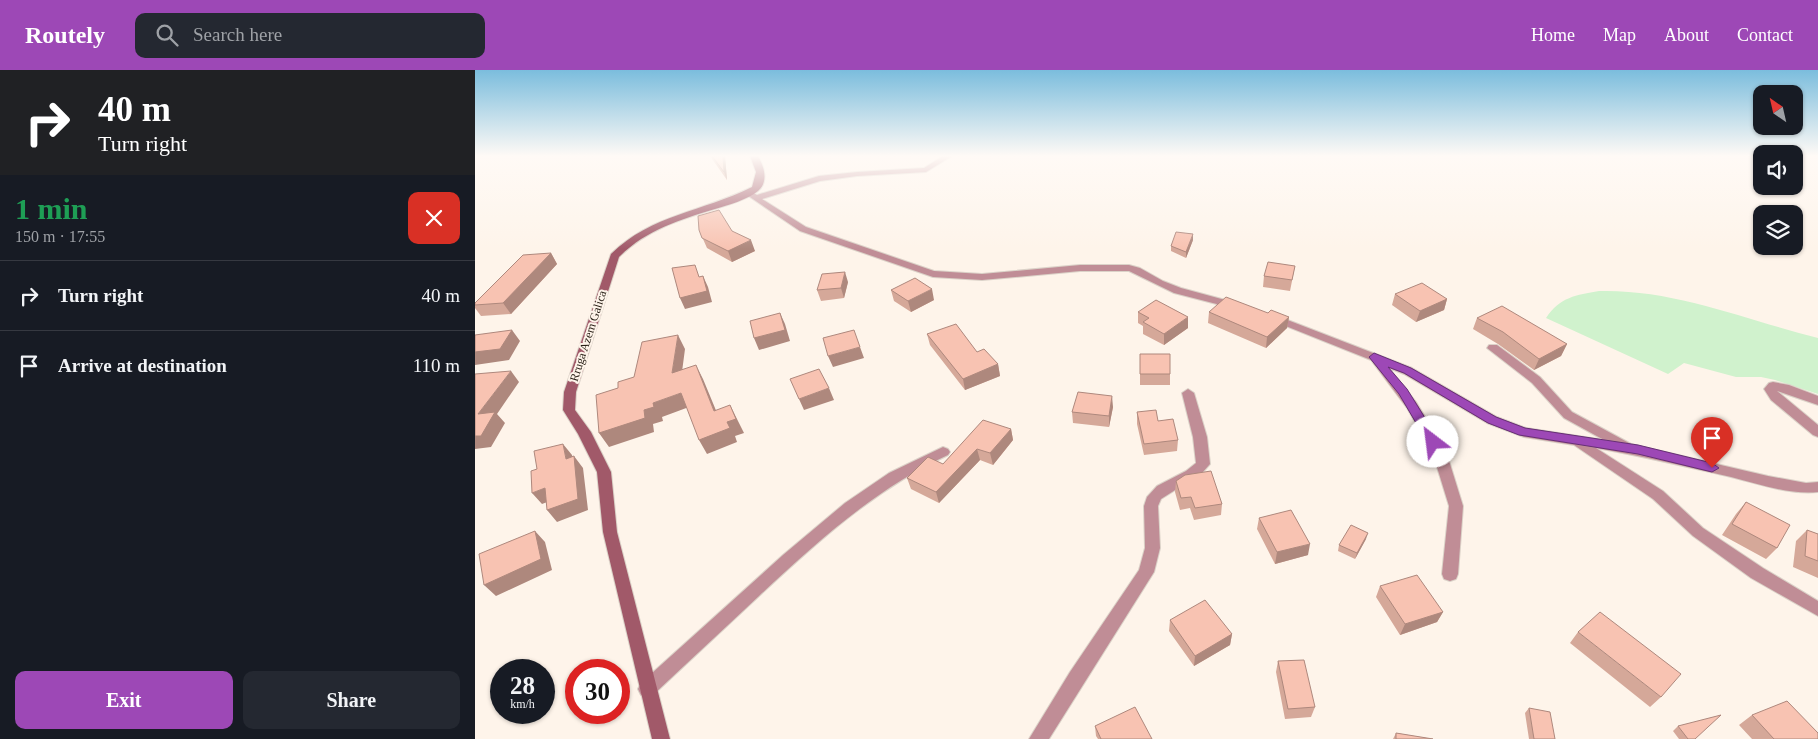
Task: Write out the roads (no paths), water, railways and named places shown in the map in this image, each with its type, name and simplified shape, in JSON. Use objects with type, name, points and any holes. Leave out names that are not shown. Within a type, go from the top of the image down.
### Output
[{"type":"street","points":[[757,187],[752,195],[803,229],[933,274],[952,278],[1097,268],[1131,268],[1175,289],[1289,322],[1374,357],[1407,371],[1492,420],[1523,432],[1631,449],[1768,481],[1806,488],[1818,487]]},
{"type":"street","name":"Rruga Azem Galica","points":[[661,739],[609,532],[603,472],[583,432],[569,410],[570,392],[614,256],[623,245],[657,226],[752,195],[785,187]]},
{"type":"street","points":[[1493,348],[1535,380],[1568,416],[1631,449]]},
{"type":"street","points":[[1374,357],[1412,405],[1439,451],[1456,506],[1450,574]]},
{"type":"street","points":[[1818,401],[1785,388],[1773,386],[1770,389],[1775,397],[1818,432]]},
{"type":"street","points":[[1038,739],[1118,614],[1138,588],[1149,565],[1154,548],[1151,503],[1157,494],[1197,472],[1203,464],[1200,437],[1188,393]]},
{"type":"street","points":[[1573,440],[1658,495],[1706,537],[1757,573],[1818,609]]},
{"type":"street","points":[[647,689],[832,520],[866,493],[895,474],[943,452]]}]
